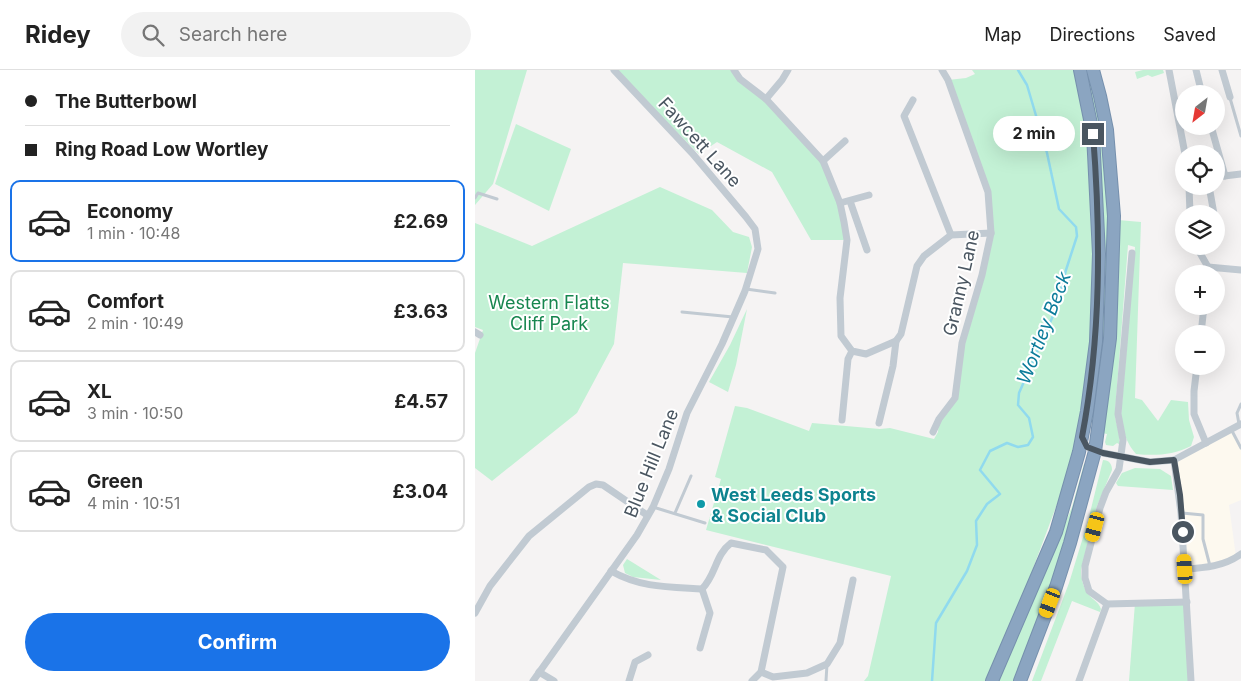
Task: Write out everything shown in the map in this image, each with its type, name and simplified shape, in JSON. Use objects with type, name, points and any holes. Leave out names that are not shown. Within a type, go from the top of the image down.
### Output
[{"type":"highway","points":[[993,681],[1056,532],[1082,437],[1096,342],[1099,254],[1093,134],[1080,70]]},
{"type":"highway","points":[[1020,681],[1059,578],[1095,451],[1110,338],[1114,216],[1107,130],[1093,70]]},
{"type":"highway","points":[[1075,466],[1087,455],[1095,451]]},
{"type":"street","name":"Fawcett Lane","points":[[614,70],[692,153],[746,217],[755,229],[757,238]]},
{"type":"street","points":[[734,70],[740,79],[766,99],[823,161],[840,203],[847,240],[841,298],[841,336],[852,351],[866,354],[896,341]]},
{"type":"street","points":[[766,99],[788,70]]},
{"type":"street","name":"Granny Lane","points":[[933,432],[939,419],[955,398],[962,343],[983,275],[991,234],[988,192],[948,80],[942,70]]},
{"type":"street","points":[[1169,70],[1183,145]]},
{"type":"street","points":[[1196,70],[1200,85]]},
{"type":"street","points":[[1223,70],[1230,97]]},
{"type":"street","points":[[913,100],[904,116],[951,235]]},
{"type":"street","points":[[823,161],[845,141]]},
{"type":"street","points":[[1225,176],[1241,174]]},
{"type":"street","points":[[840,203],[869,195]]},
{"type":"street","points":[[850,201],[867,250]]},
{"type":"street","points":[[879,423],[893,366],[896,341],[901,334],[917,266],[924,256],[951,235],[991,234]]},
{"type":"street","name":"Blue Hill Lane","points":[[533,681],[637,535],[653,506],[669,469],[687,413],[746,289],[756,259],[757,238]]},
{"type":"street","points":[[1132,253],[1118,414],[1123,440],[1121,457],[1119,469],[1106,492],[1100,508],[1085,566],[1085,578],[1089,591],[1107,604],[1187,602]]},
{"type":"street","points":[[1225,270],[1241,270]]},
{"type":"street","points":[[842,420],[847,359],[852,351]]},
{"type":"street","points":[[1196,375],[1194,414],[1206,443]]},
{"type":"street","points":[[1082,437],[1087,447],[1095,451],[1150,462],[1174,460],[1240,424]]},
{"type":"street","points":[[1174,460],[1181,513],[1191,681]]},
{"type":"street","points":[[475,614],[490,586],[529,536],[589,487],[596,484],[603,485],[647,515]]},
{"type":"street","points":[[611,571],[627,580],[649,586],[702,589],[709,582],[723,549],[731,543],[766,550],[783,567],[761,672],[753,681]]},
{"type":"street","points":[[1185,569],[1210,567],[1227,562],[1241,554]]},
{"type":"street","points":[[761,672],[773,677],[806,677],[827,664],[839,642],[853,580]]},
{"type":"street","points":[[700,648],[710,613],[702,589]]},
{"type":"street","points":[[1079,681],[1107,604]]},
{"type":"street","points":[[629,681],[635,662],[648,655]]},
{"type":"street","points":[[539,672],[554,681]]},
{"type":"lane","points":[[1230,97],[1241,136]]},
{"type":"lane","points":[[475,198],[478,193],[497,199]]},
{"type":"lane","points":[[746,289],[775,293]]},
{"type":"lane","points":[[681,312],[733,318]]},
{"type":"lane","points":[[1240,424],[1237,413],[1241,404]]},
{"type":"lane","points":[[1231,428],[1241,448]]},
{"type":"lane","points":[[675,513],[691,476]]},
{"type":"lane","points":[[653,506],[705,523]]},
{"type":"lane","points":[[1181,513],[1203,515],[1203,539],[1210,567]]},
{"type":"lane","points":[[826,681],[827,664]]},
{"type":"shaded area","points":[[1231,428],[1241,444],[1241,500],[1229,505],[1236,557],[1185,569],[1174,460]]},
{"type":"green space","points":[[475,70],[527,70],[493,184],[475,205]]},
{"type":"green space","points":[[614,70],[734,70],[766,99],[823,161],[840,203],[847,240],[811,240],[772,172],[717,142],[699,154]]},
{"type":"green space","points":[[972,70],[1080,70],[1081,73],[1099,254],[1082,437],[1022,598],[986,681],[864,681],[868,676],[891,576],[706,530],[721,479],[715,477],[735,406],[747,408],[809,431],[812,423],[880,429],[890,428],[934,439],[938,432],[939,419],[955,398],[962,343],[988,248],[988,191],[948,80],[966,78],[975,74]]},
{"type":"green space","points":[[1163,70],[1164,73],[1152,77],[1148,75],[1137,79],[1135,72]]},
{"type":"green space","points":[[1085,72],[1088,72],[1100,120],[1106,171],[1109,236],[1108,300],[1095,419],[1090,418],[1105,246],[1100,150]]},
{"type":"green space","points":[[516,124],[571,149],[549,211],[495,184]]},
{"type":"green space","name":"Western Flatts Cliff Park","points":[[660,187],[712,210],[733,232],[749,237],[752,247],[747,273],[623,263],[614,344],[577,413],[492,481],[475,468],[475,353],[483,330],[475,327],[475,223],[532,246]]},
{"type":"green space","points":[[1118,220],[1141,222],[1135,398],[1142,400],[1158,421],[1171,400],[1188,402],[1189,420],[1194,437],[1191,446],[1171,453],[1157,455],[1136,454],[1127,440],[1123,426],[1121,415],[1135,247],[1128,245],[1115,413],[1119,444],[1117,443],[1113,446],[1106,445],[1107,434],[1102,433]]},
{"type":"green space","points":[[747,309],[736,365],[728,392],[709,382],[730,345]]},
{"type":"green space","points":[[1103,460],[1110,463],[1112,470],[1097,506],[1081,570],[1085,588],[1101,609],[1100,612],[1072,601],[1041,681],[1032,681],[1069,583],[1088,521]]},
{"type":"green space","points":[[1087,461],[1062,560],[1015,681],[998,681],[1072,507],[1084,464]]},
{"type":"green space","points":[[1135,468],[1160,469],[1171,476],[1173,490],[1118,486],[1116,483],[1122,473]]},
{"type":"green space","points":[[627,559],[661,580],[633,577],[625,573],[623,565]]},
{"type":"green space","points":[[1187,602],[1191,681],[1129,681],[1135,603]]},
{"type":"waterway","name":"Wortley Beck","points":[[932,681],[936,623],[967,571],[977,545],[976,521],[987,504],[1000,494],[980,470],[990,451],[1007,443],[1018,447],[1028,445],[1033,437],[1029,418],[1018,405],[1019,393],[1056,309],[1077,236],[1076,227],[1059,209],[1047,153],[1027,85],[1018,70]]},
{"type":"place","name":"West Leeds Sports & Social Club","points":[[701,504]]},
{"type":"route","points":[[1093,134],[1099,254],[1096,342],[1082,437],[1087,447],[1103,453],[1150,462],[1174,460],[1180,495],[1183,532]]}]
